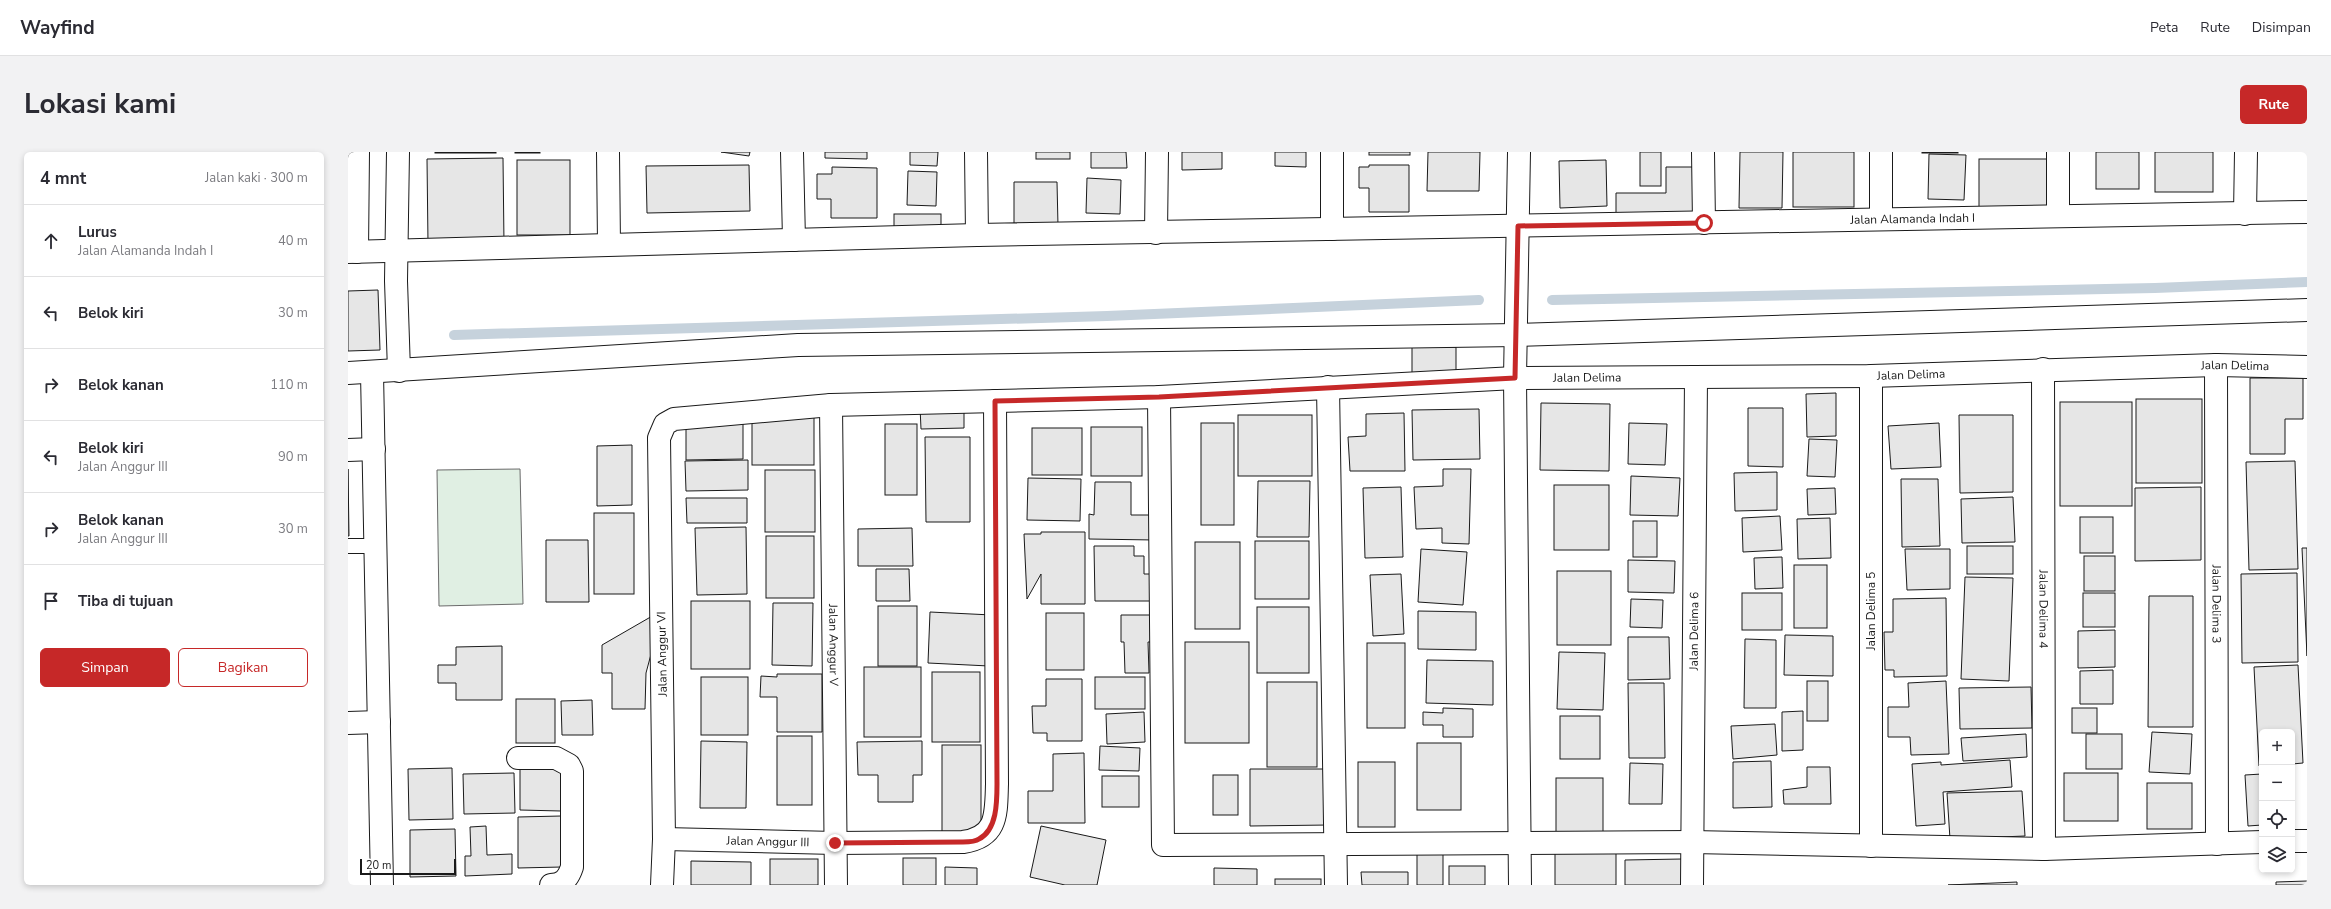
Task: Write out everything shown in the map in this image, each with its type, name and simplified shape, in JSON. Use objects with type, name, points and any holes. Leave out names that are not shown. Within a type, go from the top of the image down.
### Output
[{"type":"street","points":[[353,252],[358,152]]},
{"type":"street","points":[[398,152],[399,371]]},
{"type":"street","points":[[608,152],[610,244]]},
{"type":"street","points":[[792,152],[794,240]]},
{"type":"street","points":[[976,152],[977,235]]},
{"type":"street","points":[[1156,233],[1157,152]]},
{"type":"street","points":[[1332,152],[1332,229]]},
{"type":"street","points":[[1519,152],[1518,312],[1515,378],[1520,885]]},
{"type":"street","points":[[1703,152],[1704,223]]},
{"type":"street","points":[[1881,152],[1881,219]]},
{"type":"street","points":[[2058,152],[2058,216]]},
{"type":"street","points":[[2244,214],[2246,152]]},
{"type":"street","name":"Jalan Alamanda Indah I","points":[[353,252],[977,235],[2307,212]]},
{"type":"street","points":[[348,374],[798,346],[1517,335],[2307,310]]},
{"type":"street","name":"Jalan Delima","points":[[665,424],[674,419],[830,405],[1159,397],[1515,378],[1871,376],[2043,369],[2216,365],[2307,367]]},
{"type":"street","name":"Jalan Delima 3","points":[[2216,365],[2217,844]]},
{"type":"street","name":"Jalan Delima 4","points":[[2043,369],[2044,849]]},
{"type":"street","points":[[372,373],[382,885]]},
{"type":"street","name":"Jalan Delima 5","points":[[1871,376],[1871,846]]},
{"type":"street","name":"Jalan Delima 6","points":[[1692,885],[1696,378]]},
{"type":"street","points":[[1328,387],[1336,885]]},
{"type":"street","points":[[1159,397],[1163,845],[1692,842],[2044,849],[2259,842]]},
{"type":"street","name":"Jalan Anggur III","points":[[664,839],[835,843],[963,842],[978,840],[988,833],[996,807],[997,784],[995,401]]},
{"type":"street","name":"Jalan Anggur V","points":[[830,405],[836,885]]},
{"type":"street","name":"Jalan Anggur VI","points":[[662,885],[664,839],[659,438],[665,424]]},
{"type":"street","points":[[348,450],[374,449]]},
{"type":"street","points":[[348,723],[379,722]]},
{"type":"street","points":[[518,758],[556,758],[569,764],[572,772],[572,867],[569,876],[564,881],[551,885]]},
{"type":"street","points":[[2295,841],[2307,841]]},
{"type":"lane","points":[[348,546],[376,546]]},
{"type":"green space","points":[[520,469],[523,604],[439,606],[437,470]]},
{"type":"building","points":[[496,152],[496,153],[435,153]]},
{"type":"building","points":[[540,152],[540,153],[515,153]]},
{"type":"building","points":[[721,152],[750,152],[749,156]]},
{"type":"building","points":[[825,152],[867,152],[867,159],[825,158]]},
{"type":"building","points":[[910,152],[938,152],[937,166],[910,165]]},
{"type":"building","points":[[1036,152],[1070,152],[1070,159],[1036,159]]},
{"type":"building","points":[[1091,152],[1126,152],[1127,168],[1091,168]]},
{"type":"building","points":[[1182,152],[1222,152],[1222,169],[1182,170]]},
{"type":"building","points":[[1275,152],[1306,152],[1306,167],[1275,166]]},
{"type":"building","points":[[1369,152],[1410,152],[1410,155],[1369,155]]},
{"type":"building","points":[[1428,152],[1480,152],[1479,191],[1427,191]]},
{"type":"building","points":[[1640,152],[1661,152],[1661,186],[1640,186]]},
{"type":"building","points":[[1740,152],[1783,152],[1782,208],[1739,208]]},
{"type":"building","points":[[1793,152],[1854,152],[1854,207],[1793,207]]},
{"type":"building","points":[[1958,152],[1958,153],[1922,153]]},
{"type":"building","points":[[2096,152],[2139,152],[2139,189],[2096,189]]},
{"type":"building","points":[[2155,152],[2213,152],[2213,192],[2155,192]]},
{"type":"building","points":[[1929,154],[1966,155],[1964,200],[1928,199]]},
{"type":"building","points":[[503,158],[504,244],[428,244],[427,159]]},
{"type":"building","points":[[1979,159],[2047,159],[2047,208],[1979,208]]},
{"type":"building","points":[[517,160],[570,160],[570,235],[517,235]]},
{"type":"building","points":[[1606,160],[1607,206],[1560,208],[1559,161]]},
{"type":"building","points":[[749,165],[750,211],[647,213],[646,166]]},
{"type":"building","points":[[1369,165],[1409,165],[1409,212],[1369,212],[1369,188],[1359,188],[1359,167],[1369,167]]},
{"type":"building","points":[[832,167],[877,168],[877,218],[831,218],[831,199],[817,199],[817,174],[832,174]]},
{"type":"building","points":[[1666,167],[1695,167],[1694,218],[1616,219],[1616,193],[1666,193]]},
{"type":"building","points":[[908,171],[937,172],[936,206],[907,205]]},
{"type":"building","points":[[1087,178],[1121,180],[1120,214],[1086,213]]},
{"type":"building","points":[[1014,182],[1057,182],[1058,226],[1014,227]]},
{"type":"building","points":[[894,214],[941,214],[941,232],[894,232]]},
{"type":"building","points":[[378,290],[380,350],[348,351],[348,291]]},
{"type":"building","points":[[1412,347],[1456,347],[1456,373],[1412,373]]},
{"type":"building","points":[[2250,378],[2303,378],[2303,419],[2285,419],[2285,454],[2250,454]]},
{"type":"building","points":[[1836,393],[1836,436],[1807,437],[1806,394]]},
{"type":"building","points":[[2136,399],[2202,399],[2202,483],[2136,483]]},
{"type":"building","points":[[2060,402],[2132,402],[2132,506],[2060,506]]},
{"type":"building","points":[[1541,403],[1610,404],[1609,471],[1540,470]]},
{"type":"building","points":[[964,406],[964,428],[921,429],[920,407]]},
{"type":"building","points":[[1748,408],[1783,408],[1783,467],[1748,466]]},
{"type":"building","points":[[1479,409],[1480,459],[1413,460],[1412,410]]},
{"type":"building","points":[[1404,413],[1405,471],[1350,471],[1348,437],[1366,436],[1366,414]]},
{"type":"building","points":[[752,415],[814,415],[814,465],[752,465]]},
{"type":"building","points":[[1238,415],[1312,415],[1312,476],[1238,476]]},
{"type":"building","points":[[1959,415],[2013,415],[2013,492],[1960,493]]},
{"type":"building","points":[[686,422],[743,422],[743,459],[686,460]]},
{"type":"building","points":[[1201,423],[1234,423],[1234,525],[1201,525]]},
{"type":"building","points":[[1629,423],[1667,424],[1665,465],[1628,464]]},
{"type":"building","points":[[1939,423],[1941,467],[1891,469],[1888,426]]},
{"type":"building","points":[[885,424],[917,424],[917,495],[885,495]]},
{"type":"building","points":[[1091,427],[1142,427],[1142,476],[1091,476]]},
{"type":"building","points":[[1032,428],[1082,428],[1082,475],[1032,475]]},
{"type":"building","points":[[925,437],[970,437],[970,522],[926,522]]},
{"type":"building","points":[[1809,439],[1837,440],[1835,477],[1807,476]]},
{"type":"building","points":[[632,445],[632,505],[597,506],[597,446]]},
{"type":"building","points":[[748,460],[748,490],[686,491],[685,461]]},
{"type":"building","points":[[2295,461],[2298,569],[2249,570],[2246,462]]},
{"type":"building","points":[[348,469],[349,536],[348,536]]},
{"type":"building","points":[[1443,469],[1471,469],[1469,544],[1442,543],[1442,528],[1416,529],[1414,487],[1443,486]]},
{"type":"building","points":[[765,470],[815,470],[815,532],[765,532]]},
{"type":"building","points":[[1777,472],[1777,510],[1735,511],[1734,473]]},
{"type":"building","points":[[1631,476],[1680,478],[1678,516],[1630,515]]},
{"type":"building","points":[[1028,478],[1081,479],[1080,521],[1027,520]]},
{"type":"building","points":[[1901,479],[1938,479],[1940,546],[1902,547]]},
{"type":"building","points":[[1258,481],[1310,481],[1309,537],[1257,537]]},
{"type":"building","points":[[1095,482],[1131,482],[1131,515],[1155,515],[1155,540],[1089,539],[1089,514],[1094,515]]},
{"type":"building","points":[[1554,485],[1609,485],[1609,550],[1554,550]]},
{"type":"building","points":[[1401,487],[1403,557],[1365,558],[1363,488]]},
{"type":"building","points":[[2201,487],[2201,560],[2135,561],[2135,488]]},
{"type":"building","points":[[1835,488],[1836,514],[1808,515],[1807,489]]},
{"type":"building","points":[[2013,497],[2015,542],[1962,543],[1961,499]]},
{"type":"building","points":[[686,498],[747,498],[747,523],[687,523]]},
{"type":"building","points":[[594,513],[634,513],[634,594],[594,594]]},
{"type":"building","points":[[1780,516],[1782,550],[1743,552],[1742,518]]},
{"type":"building","points":[[2080,517],[2113,517],[2113,553],[2080,553]]},
{"type":"building","points":[[1830,518],[1831,558],[1798,559],[1797,519]]},
{"type":"building","points":[[1633,521],[1657,521],[1657,557],[1633,557]]},
{"type":"building","points":[[746,527],[747,594],[697,595],[695,528]]},
{"type":"building","points":[[912,528],[913,566],[858,566],[858,529]]},
{"type":"building","points":[[1041,532],[1085,532],[1085,604],[1041,604],[1041,574],[1027,599],[1024,534],[1041,534]]},
{"type":"building","points":[[766,536],[814,536],[814,598],[766,598]]},
{"type":"building","points":[[546,540],[588,540],[589,602],[546,602]]},
{"type":"building","points":[[1255,541],[1309,541],[1309,599],[1255,599]]},
{"type":"building","points":[[1195,542],[1240,542],[1240,629],[1195,629]]},
{"type":"building","points":[[1094,546],[1134,546],[1134,556],[1144,556],[1144,574],[1154,574],[1154,601],[1095,601]]},
{"type":"building","points":[[1967,546],[2013,546],[2013,574],[1967,574]]},
{"type":"building","points":[[2302,548],[2307,548],[2307,656]]},
{"type":"building","points":[[1421,549],[1467,552],[1463,605],[1418,602]]},
{"type":"building","points":[[1905,549],[1950,549],[1950,589],[1907,590]]},
{"type":"building","points":[[2084,556],[2115,556],[2115,591],[2084,591]]},
{"type":"building","points":[[1782,557],[1783,588],[1755,589],[1754,558]]},
{"type":"building","points":[[1628,560],[1675,561],[1674,593],[1628,592]]},
{"type":"building","points":[[1794,565],[1827,565],[1827,628],[1794,628]]},
{"type":"building","points":[[876,569],[909,569],[910,601],[876,601]]},
{"type":"building","points":[[1557,571],[1611,571],[1611,645],[1557,645]]},
{"type":"building","points":[[2297,573],[2298,662],[2242,663],[2241,574]]},
{"type":"building","points":[[1401,574],[1404,634],[1373,636],[1370,575]]},
{"type":"building","points":[[1965,577],[2013,578],[2009,681],[1961,679]]},
{"type":"building","points":[[1742,593],[1782,593],[1782,630],[1742,630]]},
{"type":"building","points":[[2083,593],[2115,593],[2115,627],[2083,627]]},
{"type":"building","points":[[2149,596],[2193,596],[2193,727],[2148,727]]},
{"type":"building","points":[[1946,598],[1947,676],[1894,677],[1894,670],[1885,670],[1884,632],[1893,632],[1893,599]]},
{"type":"building","points":[[1631,599],[1663,600],[1662,628],[1630,627]]},
{"type":"building","points":[[691,601],[750,601],[750,669],[691,669]]},
{"type":"building","points":[[773,603],[813,603],[812,666],[772,665]]},
{"type":"building","points":[[878,606],[917,606],[917,666],[878,666]]},
{"type":"building","points":[[1257,607],[1309,607],[1309,673],[1257,673]]},
{"type":"building","points":[[1418,611],[1476,612],[1476,650],[1418,649]]},
{"type":"building","points":[[930,612],[992,615],[989,666],[928,663]]},
{"type":"building","points":[[1046,613],[1084,613],[1084,670],[1046,670]]},
{"type":"building","points":[[654,615],[654,643],[646,673],[645,709],[612,709],[612,673],[602,673],[602,645]]},
{"type":"building","points":[[1121,615],[1160,615],[1160,642],[1148,642],[1149,673],[1125,673],[1124,642],[1121,642]]},
{"type":"building","points":[[2115,630],[2115,667],[2078,668],[2078,631]]},
{"type":"building","points":[[1785,635],[1833,636],[1833,676],[1784,675]]},
{"type":"building","points":[[1628,637],[1669,637],[1670,679],[1628,680]]},
{"type":"building","points":[[1745,639],[1776,640],[1776,708],[1744,708]]},
{"type":"building","points":[[1185,642],[1249,642],[1249,743],[1185,743]]},
{"type":"building","points":[[1367,643],[1405,643],[1405,728],[1367,728]]},
{"type":"building","points":[[502,646],[502,700],[456,700],[456,683],[438,683],[438,665],[456,665],[456,647]]},
{"type":"building","points":[[1559,652],[1605,653],[1603,710],[1557,709]]},
{"type":"building","points":[[1427,660],[1493,661],[1493,705],[1426,703]]},
{"type":"building","points":[[2298,665],[2303,763],[2295,764],[2295,729],[2259,729],[2259,766],[2254,667]]},
{"type":"building","points":[[864,667],[921,667],[921,737],[864,737]]},
{"type":"building","points":[[2113,670],[2113,704],[2080,704],[2080,671]]},
{"type":"building","points":[[932,672],[980,672],[980,742],[932,742]]},
{"type":"building","points":[[777,674],[822,674],[822,732],[777,732],[777,697],[760,697],[761,676],[777,677]]},
{"type":"building","points":[[701,677],[748,677],[748,735],[701,735]]},
{"type":"building","points":[[1095,677],[1145,677],[1145,709],[1095,709]]},
{"type":"building","points":[[1046,679],[1082,679],[1082,741],[1047,741],[1047,733],[1033,733],[1032,706],[1046,706]]},
{"type":"building","points":[[1807,681],[1828,681],[1828,721],[1807,721]]},
{"type":"building","points":[[1946,681],[1949,754],[1911,755],[1910,737],[1888,737],[1888,707],[1909,707],[1908,683]]},
{"type":"building","points":[[1267,682],[1317,682],[1317,767],[1267,767]]},
{"type":"building","points":[[1628,683],[1664,683],[1665,758],[1629,758]]},
{"type":"building","points":[[2031,687],[2032,728],[1960,729],[1959,688]]},
{"type":"building","points":[[516,699],[555,699],[555,743],[516,743]]},
{"type":"building","points":[[592,700],[593,735],[562,735],[561,701]]},
{"type":"building","points":[[1443,708],[1473,709],[1473,737],[1443,737],[1443,725],[1423,725],[1423,712],[1443,713]]},
{"type":"building","points":[[2072,708],[2097,708],[2097,733],[2072,733]]},
{"type":"building","points":[[1803,711],[1803,750],[1782,751],[1782,712]]},
{"type":"building","points":[[1144,712],[1145,742],[1107,744],[1106,714]]},
{"type":"building","points":[[1560,716],[1600,716],[1600,759],[1560,759]]},
{"type":"building","points":[[1775,724],[1777,755],[1733,759],[1731,726]]},
{"type":"building","points":[[2152,732],[2192,734],[2190,774],[2149,772]]},
{"type":"building","points":[[2026,734],[2027,757],[1963,761],[1961,738]]},
{"type":"building","points":[[2086,734],[2122,734],[2122,769],[2086,769]]},
{"type":"building","points":[[777,736],[812,736],[812,805],[777,805]]},
{"type":"building","points":[[701,741],[747,742],[746,808],[700,808]]},
{"type":"building","points":[[922,741],[922,775],[913,775],[913,802],[878,802],[878,775],[858,775],[857,742]]},
{"type":"building","points":[[1417,743],[1461,743],[1461,810],[1417,810]]},
{"type":"building","points":[[942,745],[981,745],[981,833],[942,833]]},
{"type":"building","points":[[1100,746],[1140,748],[1139,771],[1099,770]]},
{"type":"building","points":[[1084,753],[1085,823],[1028,823],[1028,791],[1053,791],[1053,754]]},
{"type":"building","points":[[2010,760],[2012,787],[1943,792],[1945,824],[1916,826],[1912,764],[1941,762],[1941,765]]},
{"type":"building","points":[[1771,761],[1772,807],[1733,808],[1733,762]]},
{"type":"building","points":[[1358,762],[1395,762],[1395,827],[1358,827]]},
{"type":"building","points":[[1630,763],[1663,764],[1662,804],[1629,804]]},
{"type":"building","points":[[520,764],[562,765],[561,811],[520,810]]},
{"type":"building","points":[[1807,767],[1830,767],[1831,804],[1784,804],[1783,790],[1807,787]]},
{"type":"building","points":[[452,768],[453,819],[409,820],[408,769]]},
{"type":"building","points":[[1250,769],[1328,769],[1329,825],[1250,826]]},
{"type":"building","points":[[514,773],[515,813],[464,814],[463,774]]},
{"type":"building","points":[[2064,773],[2118,773],[2118,821],[2064,821]]},
{"type":"building","points":[[2259,774],[2259,825],[2248,826],[2245,775]]},
{"type":"building","points":[[1213,775],[1238,775],[1238,815],[1213,815]]},
{"type":"building","points":[[1102,776],[1139,776],[1139,807],[1102,807]]},
{"type":"building","points":[[1556,778],[1603,778],[1603,836],[1556,836]]},
{"type":"building","points":[[2147,783],[2192,783],[2192,829],[2147,829]]},
{"type":"building","points":[[2022,791],[2025,836],[1950,839],[1947,793]]},
{"type":"building","points":[[561,816],[562,867],[518,868],[518,817]]},
{"type":"building","points":[[486,826],[487,855],[512,854],[512,874],[465,876],[465,856],[471,856],[470,827]]},
{"type":"building","points":[[1041,826],[1106,840],[1097,885],[1065,885],[1030,877]]},
{"type":"building","points":[[455,829],[456,876],[410,877],[410,830]]},
{"type":"building","points":[[1555,848],[1616,848],[1616,885],[1555,885]]},
{"type":"building","points":[[1417,854],[1443,854],[1443,885],[1417,885]]},
{"type":"building","points":[[903,858],[936,858],[936,885],[903,885]]},
{"type":"building","points":[[770,859],[818,859],[818,885],[770,885]]},
{"type":"building","points":[[1682,859],[1682,885],[1625,885],[1625,860]]},
{"type":"building","points":[[691,861],[751,862],[751,885],[691,885]]},
{"type":"building","points":[[1449,866],[1485,866],[1485,885],[1449,885]]},
{"type":"building","points":[[945,867],[977,868],[977,885],[945,885]]},
{"type":"building","points":[[1214,868],[1257,869],[1257,885],[1214,885]]},
{"type":"building","points":[[1361,872],[1408,872],[1408,885],[1362,885]]},
{"type":"building","points":[[1275,879],[1321,879],[1321,885],[1275,885]]},
{"type":"building","points":[[2307,881],[2307,885],[2276,885],[2276,882]]},
{"type":"building","points":[[2017,882],[2017,885],[1948,885]]},
{"type":"waterway","points":[[1552,300],[2155,288],[2307,282]]},
{"type":"waterway","points":[[454,335],[1107,316],[1479,300]]},
{"type":"route","points":[[835,843],[963,842],[978,840],[988,833],[993,821],[996,807],[997,784],[995,401],[1159,397],[1515,378],[1518,312],[1518,226],[1704,223]]}]
